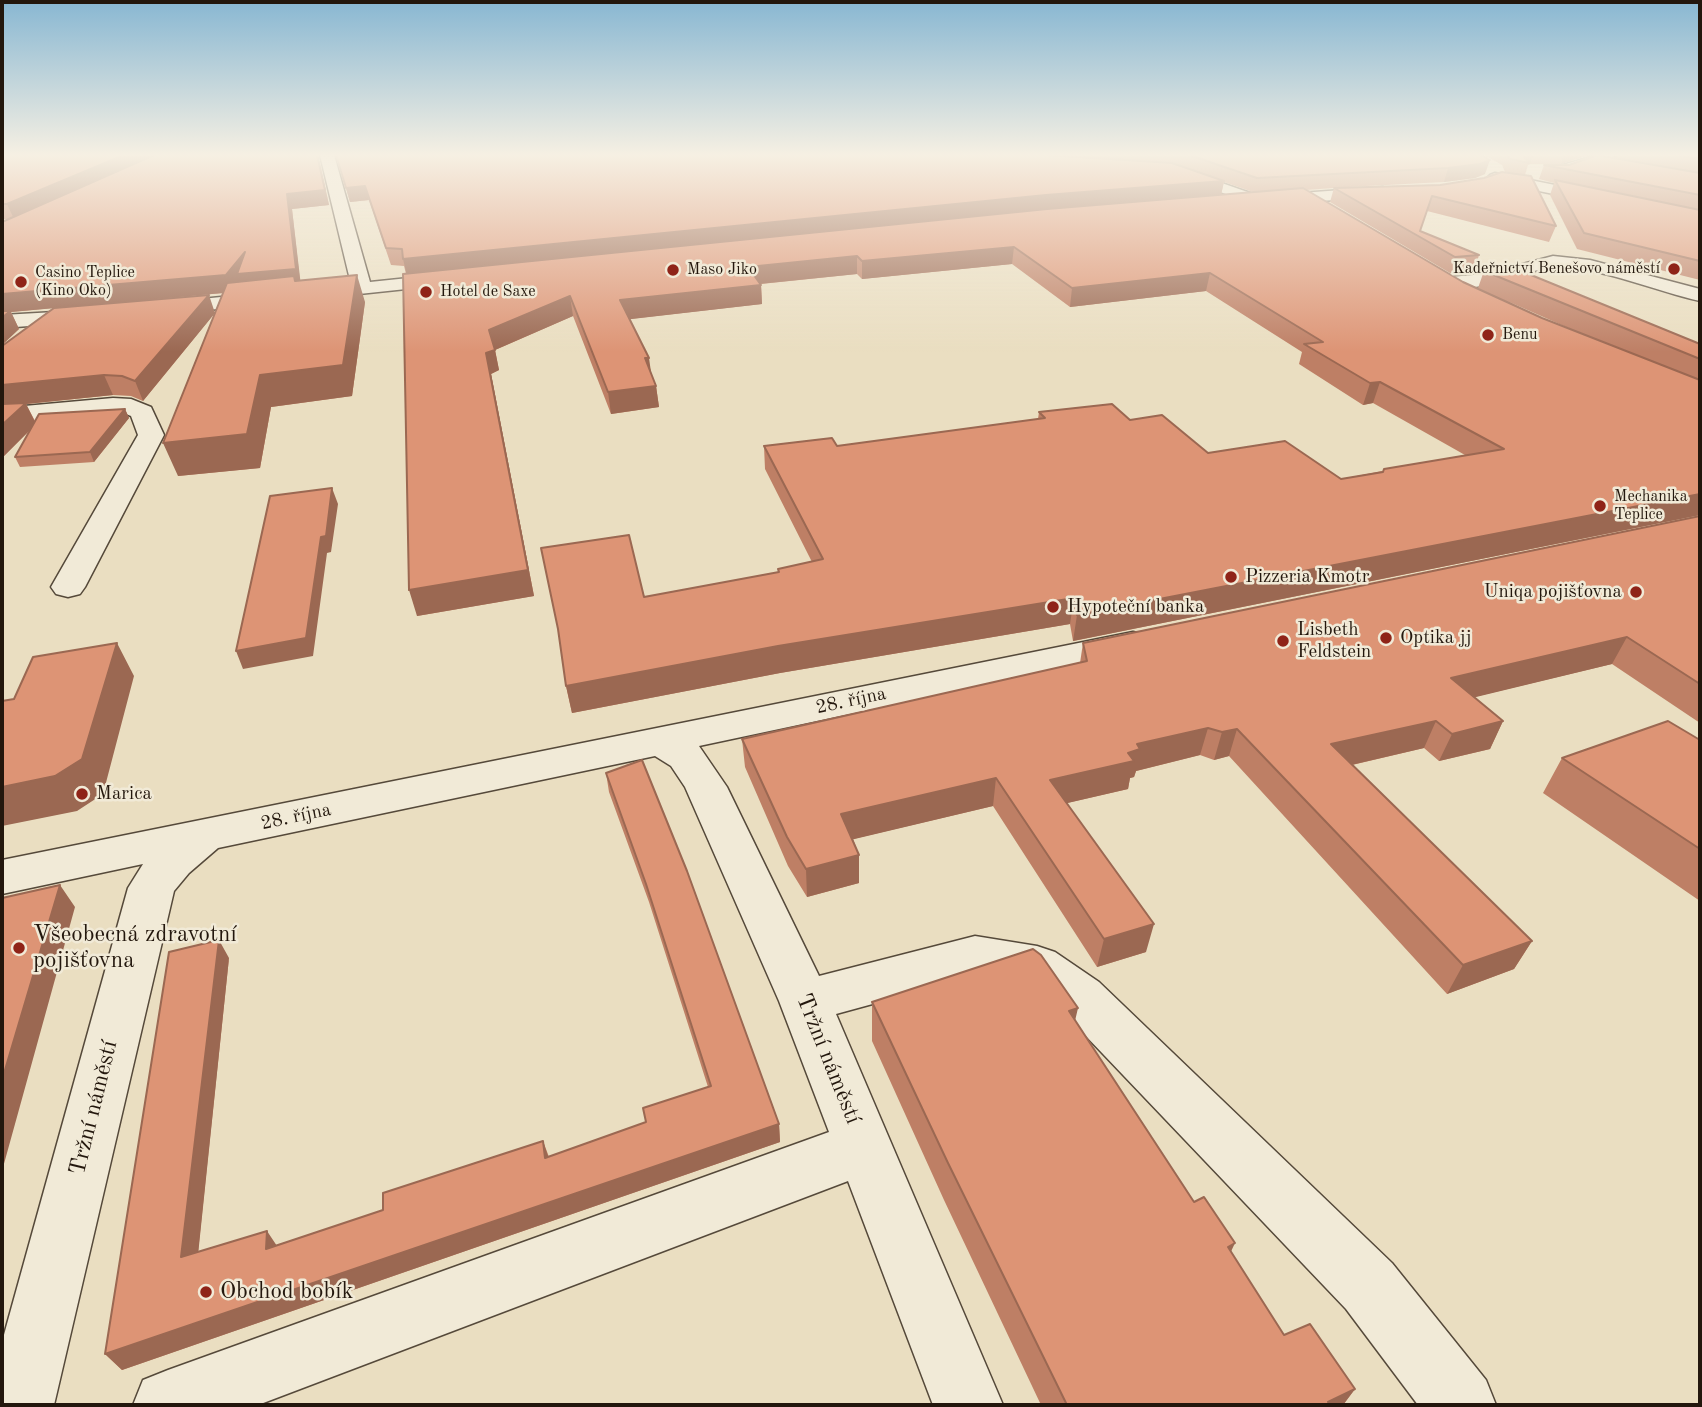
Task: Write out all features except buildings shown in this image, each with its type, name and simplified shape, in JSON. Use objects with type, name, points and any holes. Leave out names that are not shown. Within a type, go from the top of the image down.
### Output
[{"type":"street","points":[[344,221],[362,289]]},
{"type":"street","points":[[1477,300],[1440,279],[1485,280],[1542,263],[1568,260],[1700,295]]},
{"type":"street","points":[[146,311],[477,277]]},
{"type":"street","points":[[2,322],[107,314]]},
{"type":"street","points":[[22,341],[53,319]]},
{"type":"street","points":[[2,416],[113,406],[131,407],[142,412],[151,435],[68,587]]},
{"type":"street","name":"28. října","points":[[2,877],[1173,634]]},
{"type":"street","name":"Tržní náměstí","points":[[653,742],[674,747],[692,760],[805,1001],[968,1405]]},
{"type":"street","name":"Tržní náměstí","points":[[19,1405],[151,888],[162,871],[176,857],[208,836]]},
{"type":"street","points":[[805,1001],[975,956],[1037,966],[1081,997],[1369,1286],[1461,1405]]},
{"type":"street","points":[[168,1405],[864,1147]]},
{"type":"place","name":"Kadeřnictví Benešovo náměstí","points":[[1674,269]]},
{"type":"place","name":"Maso Jiko","points":[[673,270]]},
{"type":"place","name":"Casino Teplice (Kino Oko)","points":[[21,282]]},
{"type":"place","name":"Hotel de Saxe","points":[[426,292]]},
{"type":"place","name":"Benu","points":[[1488,335]]},
{"type":"place","name":"Mechanika Teplice","points":[[1600,506]]},
{"type":"place","name":"Pizzeria Kmotr","points":[[1231,577]]},
{"type":"place","name":"Uniqa pojišťovna","points":[[1636,592]]},
{"type":"place","name":"Hypoteční banka","points":[[1053,607]]},
{"type":"place","name":"Optika jj","points":[[1386,638]]},
{"type":"place","name":"Lisbeth Feldstein","points":[[1283,641]]},
{"type":"place","name":"Marica","points":[[82,794]]},
{"type":"place","name":"Všeobecná zdravotní pojišťovna","points":[[19,948]]},
{"type":"place","name":"Obchod bobík","points":[[206,1292]]}]
